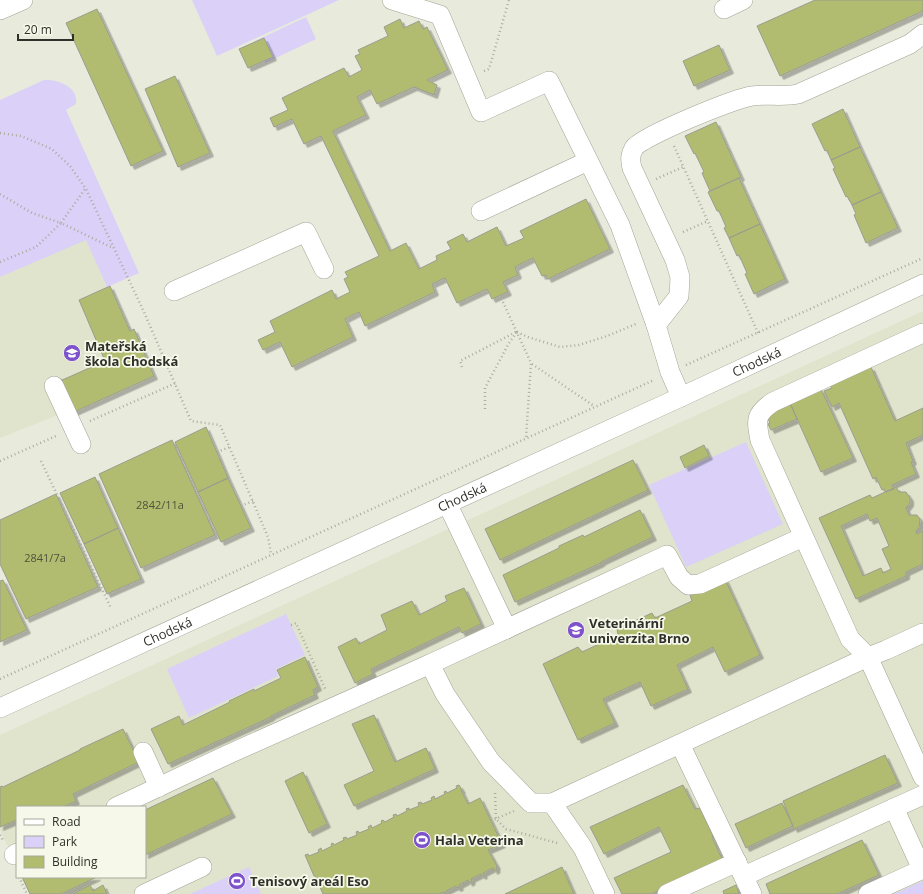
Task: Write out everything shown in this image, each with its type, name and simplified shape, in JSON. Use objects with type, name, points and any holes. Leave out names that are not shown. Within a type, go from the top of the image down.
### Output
[{"type":"street","points":[[0,10],[23,0]]},
{"type":"street","points":[[392,0],[440,15],[481,112],[549,81],[620,225],[656,325],[670,372],[681,397]]},
{"type":"street","points":[[724,9],[743,0]]},
{"type":"street","points":[[656,325],[679,296],[680,278],[674,260],[632,168],[630,157],[635,147],[645,138],[706,112],[751,96],[790,96],[798,94],[910,44],[923,34]]},
{"type":"street","points":[[481,211],[588,161]]},
{"type":"street","points":[[174,290],[306,232],[324,269]]},
{"type":"street","name":"Chodská","points":[[0,708],[681,397],[923,284]]},
{"type":"street","points":[[923,333],[773,402],[758,416],[757,427],[760,440],[850,639],[868,657],[923,777]]},
{"type":"street","points":[[54,386],[81,444]]},
{"type":"street","points":[[447,503],[507,629]]},
{"type":"street","points":[[118,806],[667,555],[679,577],[688,585],[700,584],[803,537]]},
{"type":"street","points":[[430,664],[445,694],[490,762],[531,803],[552,803],[868,657],[919,639]]},
{"type":"street","points":[[680,744],[752,894]]},
{"type":"street","points":[[142,752],[159,787]]},
{"type":"street","points":[[667,894],[740,869],[923,795]]},
{"type":"street","points":[[552,803],[583,848],[605,894]]},
{"type":"street","points":[[868,894],[922,869],[894,808]]},
{"type":"street","points":[[144,894],[202,867]]},
{"type":"path","points":[[467,78],[489,69],[508,0]]},
{"type":"path","points":[[0,133],[21,136],[52,149],[70,166],[86,189],[144,312],[191,421],[220,425],[268,537],[272,554]]},
{"type":"path","points":[[672,142],[758,333]]},
{"type":"path","points":[[640,186],[683,167]]},
{"type":"path","points":[[0,262],[36,247],[61,223],[86,189]]},
{"type":"path","points":[[0,194],[32,213],[61,223],[113,248]]},
{"type":"path","points":[[665,240],[708,221]]},
{"type":"path","points":[[0,680],[594,406],[923,258]]},
{"type":"path","points":[[503,302],[531,363],[526,438]]},
{"type":"path","points":[[517,332],[560,347],[586,343],[639,323],[656,325]]},
{"type":"path","points":[[462,367],[460,361],[517,332]]},
{"type":"path","points":[[485,409],[485,388],[509,343],[517,332]]},
{"type":"path","points":[[531,363],[594,406]]},
{"type":"path","points":[[217,452],[230,447]]},
{"type":"path","points":[[42,461],[111,608]]},
{"type":"path","points":[[241,506],[253,501]]},
{"type":"path","points":[[291,625],[296,623],[334,708]]},
{"type":"path","points":[[491,821],[531,803]]},
{"type":"path","points":[[496,819],[506,829],[551,842],[583,848]]},
{"type":"path","points":[[20,878],[27,894]]},
{"type":"shaded area","name":"Mateřská škola Chodská","points":[[86,239],[107,287],[110,286],[130,330],[134,329],[154,376],[74,412],[73,409],[0,438],[0,277]]},
{"type":"shaded area","name":"Veterinární univerzita Brno","points":[[923,311],[923,894],[30,894],[22,878],[146,878],[146,806],[16,806],[16,864],[0,830],[0,735]]},
{"type":"green space","points":[[192,0],[339,0],[217,56]]},
{"type":"green space","points":[[306,17],[316,39],[265,63],[255,41]]},
{"type":"green space","points":[[44,80],[55,81],[66,85],[74,93],[76,104],[66,110],[139,273],[107,287],[86,240],[0,277],[0,100]]},
{"type":"green space","points":[[746,442],[783,524],[686,567],[649,485]]},
{"type":"green space","points":[[286,614],[305,655],[276,669],[278,676],[189,718],[167,669]]},
{"type":"green space","name":"Tenisový areál Eso","points":[[249,867],[261,894],[190,894]]},
{"type":"green space","points":[[923,881],[923,894],[894,894]]},
{"type":"building","points":[[815,0],[923,0],[923,11],[780,76],[757,26]]},
{"type":"building","points":[[97,9],[163,151],[131,166],[66,23]]},
{"type":"building","points":[[400,19],[404,28],[419,21],[423,29],[427,27],[448,70],[427,80],[437,85],[434,95],[414,87],[377,104],[370,90],[357,97],[366,115],[333,131],[390,251],[406,243],[419,269],[437,260],[436,256],[451,249],[447,242],[463,234],[467,242],[497,227],[506,246],[524,238],[520,231],[586,199],[610,249],[548,279],[546,275],[542,276],[533,258],[515,267],[518,275],[503,282],[508,292],[492,299],[487,289],[457,303],[445,278],[432,284],[435,292],[365,326],[359,312],[345,319],[353,337],[292,367],[280,342],[263,350],[258,340],[275,332],[270,321],[332,290],[336,299],[350,292],[344,279],[348,277],[345,272],[379,256],[321,136],[304,144],[292,119],[274,127],[270,118],[288,110],[282,98],[344,68],[349,77],[362,70],[355,56],[360,54],[358,50],[388,36],[384,27]]},
{"type":"building","points":[[264,38],[273,57],[248,68],[239,49]]},
{"type":"building","points":[[719,45],[730,70],[694,86],[683,61]]},
{"type":"building","points":[[175,76],[210,153],[178,167],[145,89]]},
{"type":"building","points":[[843,109],[860,147],[831,160],[812,124]]},
{"type":"building","points":[[716,122],[741,177],[710,191],[702,173],[704,172],[685,136]]},
{"type":"building","points":[[860,147],[881,192],[852,205],[847,196],[846,197],[833,169],[835,168],[831,160]]},
{"type":"building","points":[[739,178],[760,224],[729,238],[724,228],[726,227],[719,211],[717,211],[708,192]]},
{"type":"building","points":[[881,192],[898,228],[866,243],[854,215],[856,214],[852,205]]},
{"type":"building","points":[[760,224],[785,279],[754,294],[745,274],[747,273],[739,255],[737,256],[729,238]]},
{"type":"building","points":[[110,286],[130,331],[134,329],[154,376],[74,412],[60,381],[105,361],[79,300]]},
{"type":"building","points":[[871,367],[895,421],[923,408],[923,435],[906,443],[916,474],[892,485],[894,489],[886,492],[884,489],[882,490],[876,477],[873,479],[839,403],[832,407],[824,391],[832,388],[830,385]]},
{"type":"building","points":[[821,389],[853,458],[821,472],[790,403]]},
{"type":"building","points":[[790,403],[797,419],[771,430],[766,414]]},
{"type":"building","points":[[206,427],[228,478],[198,492],[175,442]]},
{"type":"building","points":[[172,440],[215,535],[141,568],[99,474]]},
{"type":"building","points":[[704,445],[709,456],[685,468],[680,457]]},
{"type":"building","points":[[633,460],[648,490],[500,560],[485,529]]},
{"type":"building","points":[[95,477],[118,528],[84,544],[60,493]]},
{"type":"building","points":[[228,478],[251,528],[221,542],[198,492]]},
{"type":"building","points":[[896,487],[899,492],[906,492],[910,498],[910,503],[906,508],[909,515],[917,515],[920,519],[919,528],[916,531],[917,534],[923,531],[923,564],[906,572],[906,576],[856,599],[819,518],[870,495],[872,498]],"holes":[[[867,514],[870,521],[877,518],[889,546],[882,549],[891,569],[883,573],[881,568],[863,576],[841,526]]]},
{"type":"building","points":[[56,494],[98,587],[26,619],[0,564],[0,520]]},
{"type":"building","points":[[640,510],[653,537],[601,563],[515,602],[503,575],[559,548],[559,546],[583,535],[584,537]]},
{"type":"building","points":[[118,528],[141,579],[107,594],[84,544]]},
{"type":"building","points":[[725,579],[760,655],[725,672],[713,647],[677,665],[688,689],[651,706],[640,682],[603,699],[615,723],[578,740],[543,664],[578,647],[582,652],[618,635],[617,629],[652,613],[655,618],[692,601],[690,595]]},
{"type":"building","points":[[3,580],[27,630],[0,642],[0,581]]},
{"type":"building","points":[[464,588],[481,624],[462,633],[459,627],[371,669],[373,674],[355,683],[338,647],[356,638],[359,644],[387,630],[381,615],[412,601],[419,615],[447,601],[445,596]]},
{"type":"building","points":[[305,657],[318,687],[313,690],[315,695],[271,717],[168,764],[151,729],[179,716],[183,725],[254,689],[254,691],[281,678],[277,670]]},
{"type":"building","points":[[374,715],[395,762],[426,748],[435,769],[354,806],[344,785],[374,771],[352,724]]},
{"type":"building","points":[[123,729],[139,762],[73,794],[76,801],[65,806],[16,806],[16,820],[0,827],[0,787],[3,787]]},
{"type":"building","points":[[885,755],[898,783],[794,829],[783,801]]},
{"type":"building","points":[[303,772],[327,824],[309,833],[285,781]]},
{"type":"building","points":[[213,778],[232,814],[146,855],[146,810]]},
{"type":"building","name":"Hala Veterina","points":[[459,785],[468,804],[480,798],[502,844],[488,850],[497,866],[497,869],[494,871],[493,868],[483,873],[484,875],[482,876],[481,874],[471,879],[472,881],[469,883],[468,880],[459,885],[460,887],[457,888],[456,886],[446,891],[447,893],[445,894],[444,892],[439,894],[323,894],[305,855],[308,854],[309,856],[319,852],[318,850],[321,848],[322,851],[332,846],[331,844],[333,843],[334,845],[344,840],[343,838],[346,837],[347,839],[357,835],[356,832],[358,831],[359,833],[369,829],[368,827],[371,825],[372,828],[382,823],[381,821],[383,820],[385,822],[394,817],[393,815],[396,814],[397,816],[407,811],[406,809],[409,808],[409,810],[419,806],[418,803],[421,802],[422,804],[432,800],[431,798],[434,796],[435,799],[445,794],[444,792],[446,791],[447,793],[457,788],[456,786]]},
{"type":"building","points":[[683,785],[695,809],[700,808],[723,861],[651,894],[622,894],[614,878],[671,852],[659,827],[604,854],[590,827]]},
{"type":"building","points":[[782,803],[793,826],[746,848],[735,824]]},
{"type":"building","points":[[862,840],[879,875],[837,894],[770,894],[766,884]]},
{"type":"building","points":[[562,867],[574,894],[505,894]]},
{"type":"building","points":[[22,878],[95,878],[61,894],[30,894]]},
{"type":"building","points":[[90,885],[93,891],[103,885],[107,894],[73,894]]},
{"type":"building","points":[[736,885],[739,894],[724,894],[723,891]]},
{"type":"place","name":"Mateřská škola Chodská","points":[[72,353]]},
{"type":"place","name":"Veterinární univerzita Brno","points":[[576,630]]},
{"type":"place","name":"Hala Veterina","points":[[422,840]]},
{"type":"place","name":"Tenisový areál Eso","points":[[237,881]]}]
